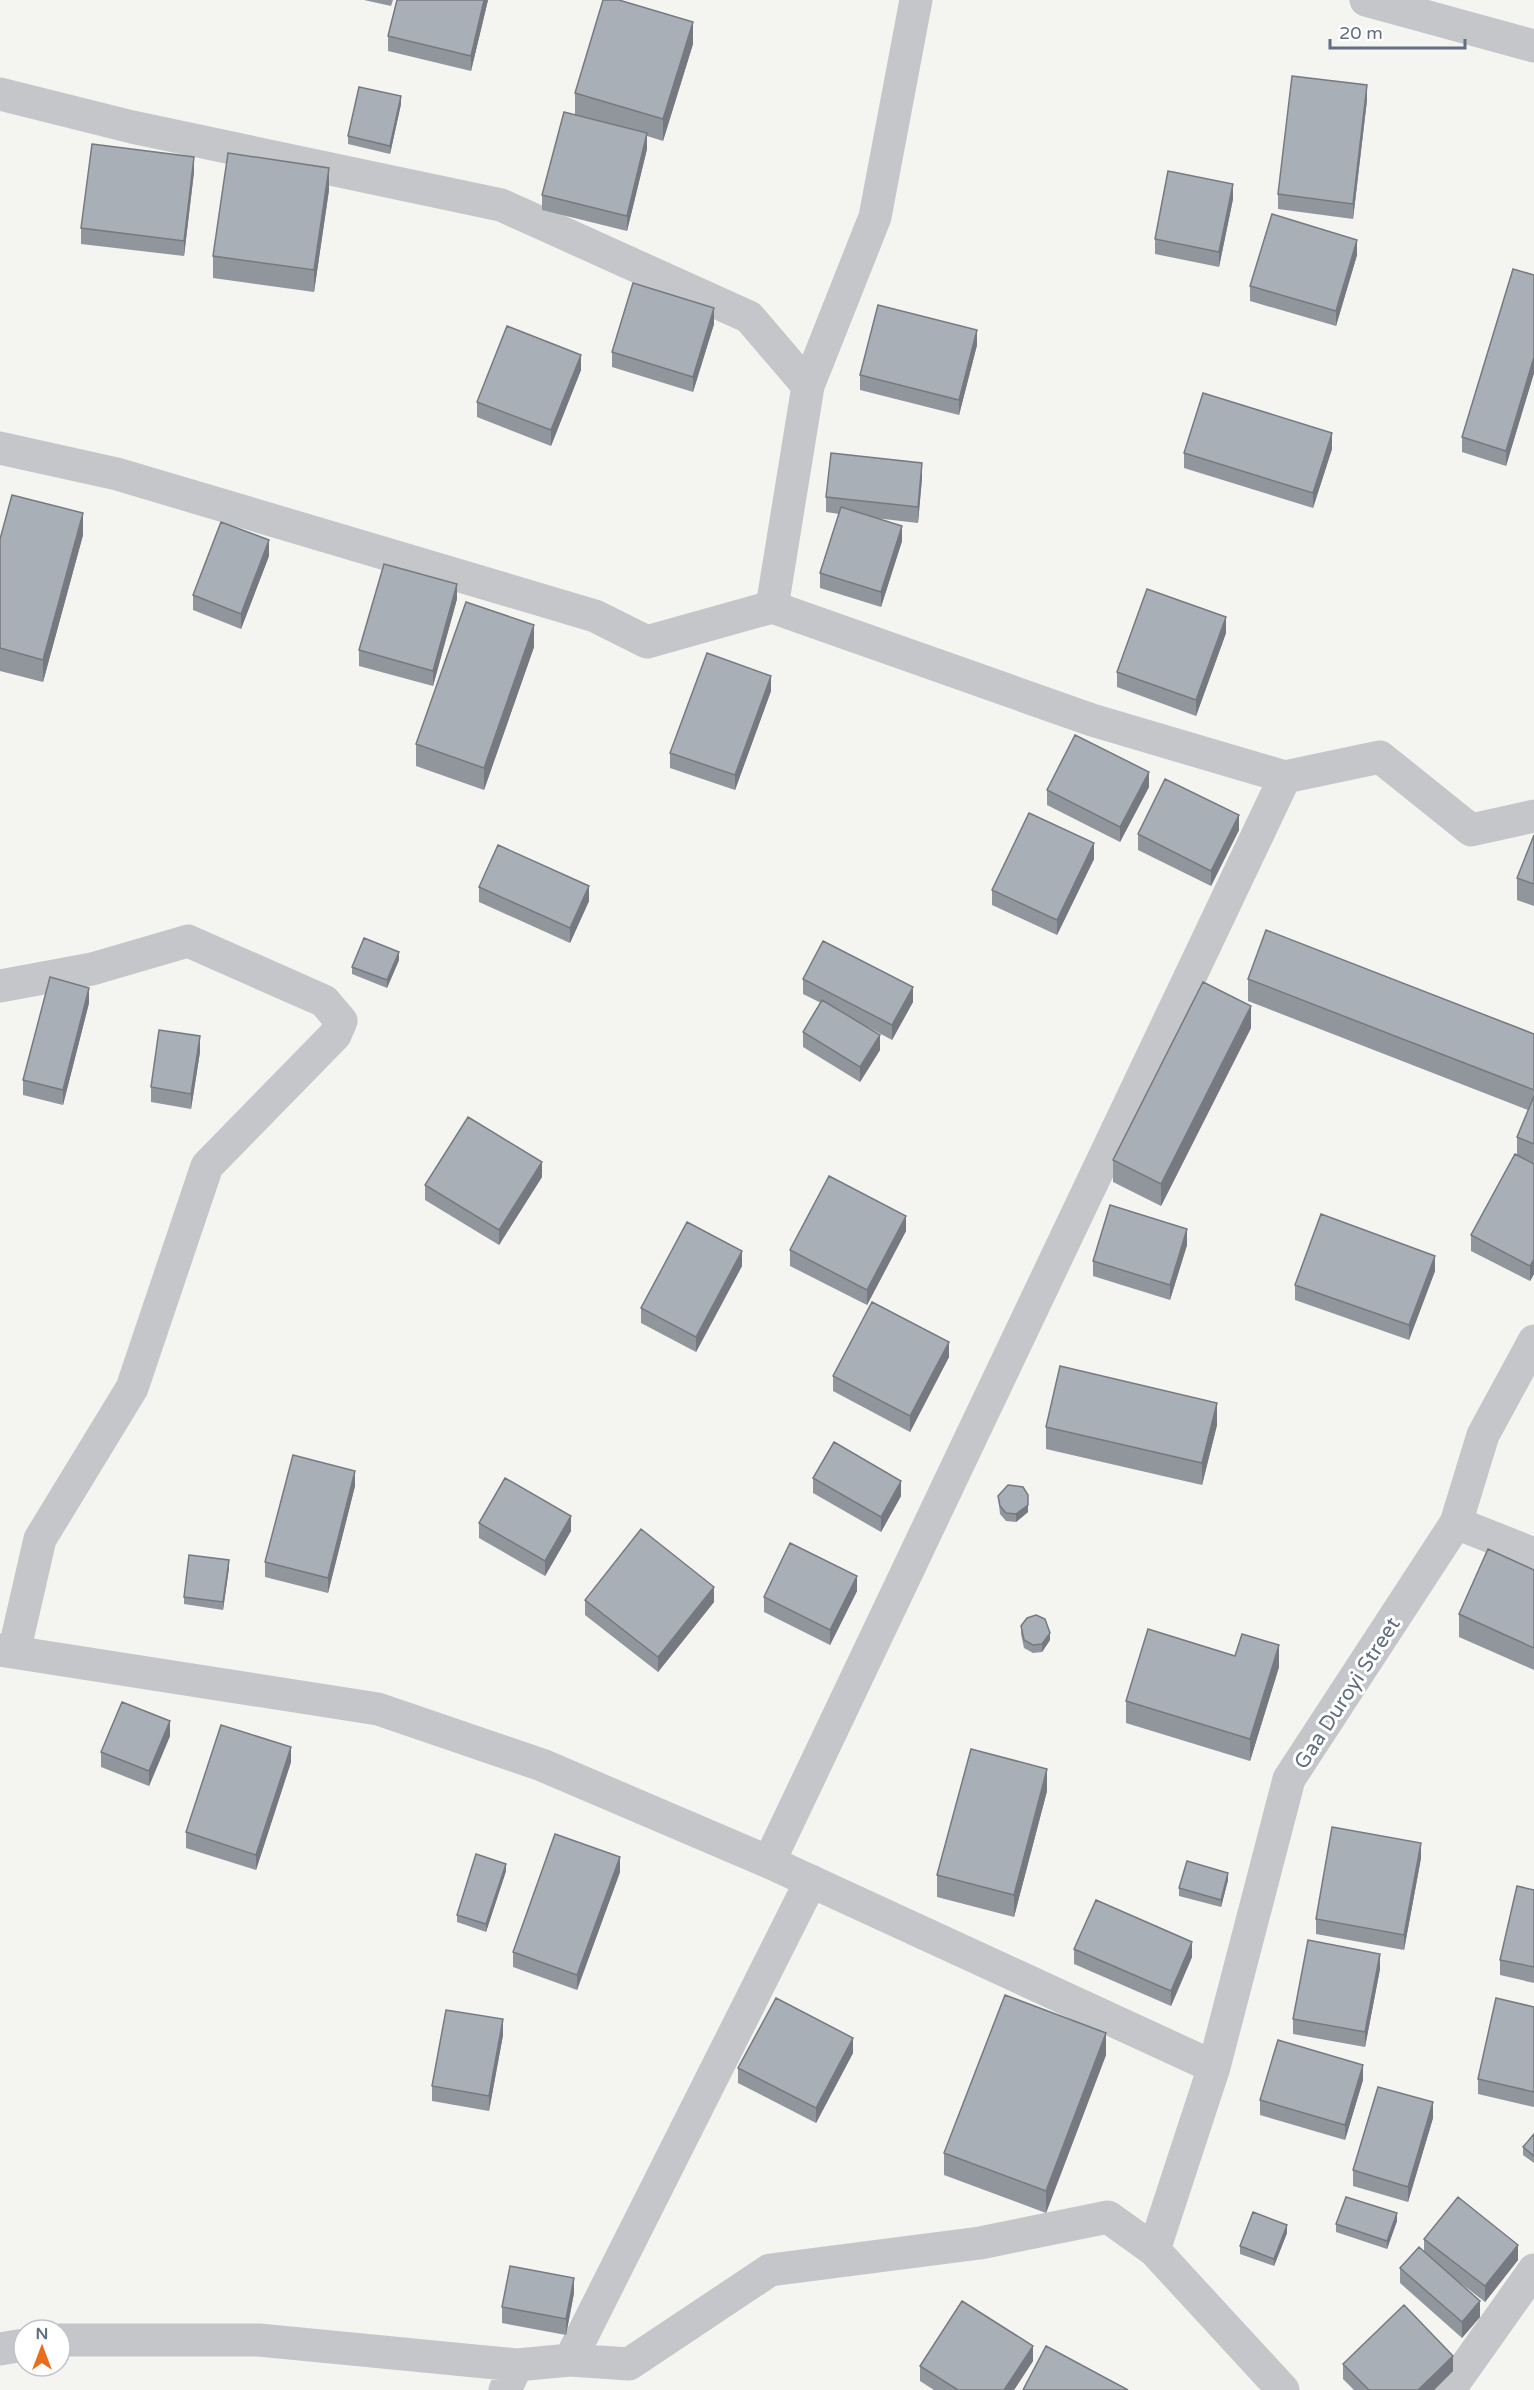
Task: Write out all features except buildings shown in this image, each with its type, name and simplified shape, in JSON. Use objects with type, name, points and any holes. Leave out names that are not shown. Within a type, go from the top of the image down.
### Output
[{"type":"street","points":[[772,607],[808,386],[875,217],[916,0]]},
{"type":"street","points":[[1366,0],[1534,46]]},
{"type":"street","points":[[0,94],[132,127],[501,206],[749,317],[808,386]]},
{"type":"street","points":[[0,448],[117,474],[572,609],[595,616],[647,642],[772,607],[1092,720],[1285,777],[1380,757],[1470,830],[1534,816]]},
{"type":"street","points":[[769,1862],[1285,777]]},
{"type":"street","points":[[0,986],[92,969],[188,941],[324,1001],[341,1021],[334,1035],[207,1166],[132,1388],[40,1539],[7,1651],[378,1709],[542,1765],[769,1862],[1214,2067]]},
{"type":"street","name":"Gaa Duroyi Street","points":[[1154,2250],[1214,2067],[1290,1779],[1456,1523],[1483,1435],[1534,1341]]},
{"type":"street","points":[[1456,1523],[1534,1554]]},
{"type":"street","points":[[570,2360],[811,1881]]},
{"type":"street","points":[[72,2340],[259,2340],[511,2378],[570,2360],[629,2364],[770,2270],[980,2243],[1108,2217],[1154,2250],[1283,2390]]},
{"type":"street","points":[[1449,2390],[1534,2270]]}]
